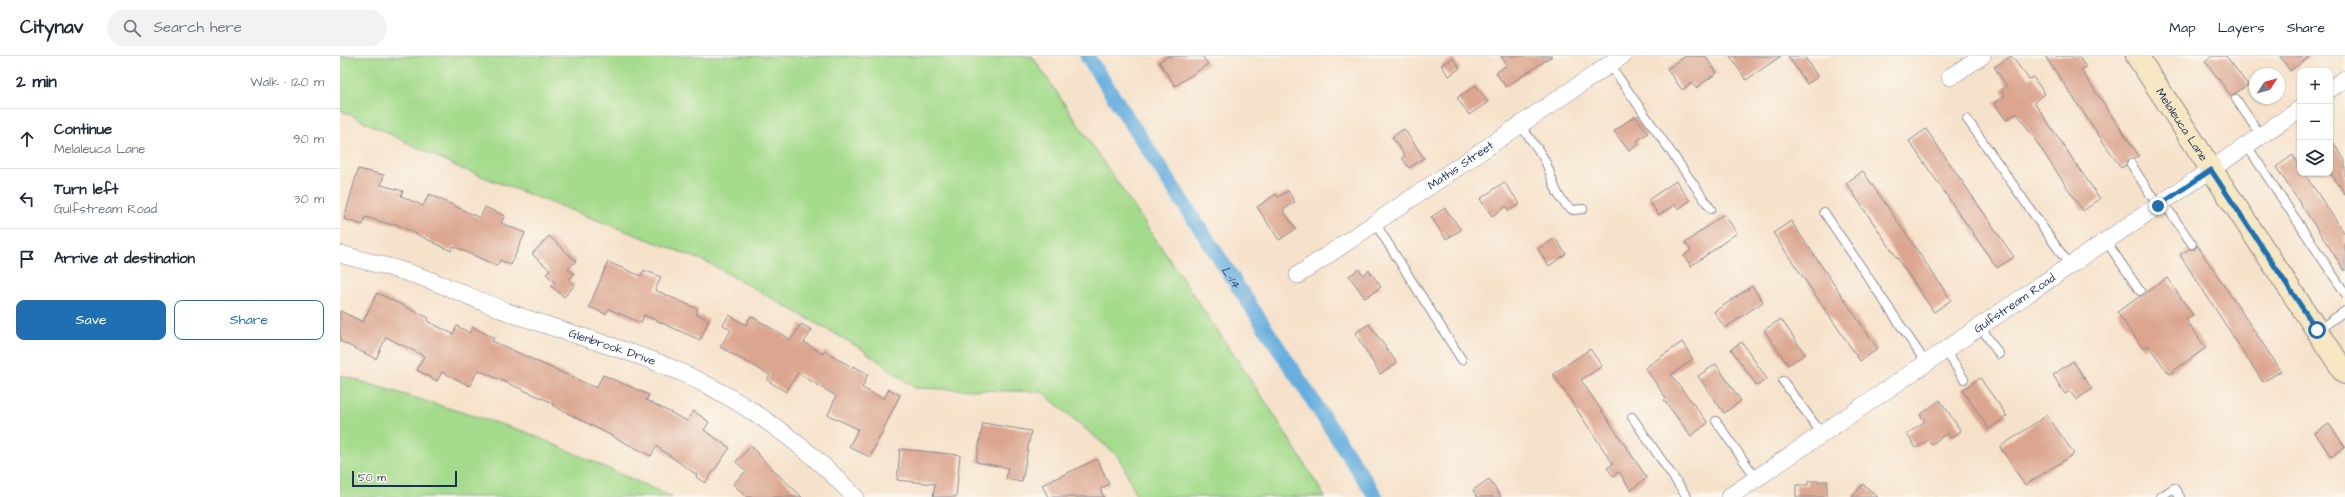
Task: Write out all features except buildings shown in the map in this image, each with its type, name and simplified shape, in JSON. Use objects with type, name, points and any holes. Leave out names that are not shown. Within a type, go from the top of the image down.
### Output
[{"type":"street","points":[[1950,77],[1982,56]]},
{"type":"street","name":"Melaleuca Lane","points":[[2136,56],[2345,373]]},
{"type":"street","name":"Mathis Street","points":[[1298,276],[1616,60]]},
{"type":"street","points":[[2333,87],[2345,79]]},
{"type":"street","name":"Gulfstream Road","points":[[1729,497],[2297,112]]},
{"type":"street","name":"Glenbrook Drive","points":[[340,254],[415,275],[520,316],[640,357],[684,374],[721,393],[780,431],[824,466],[855,497]]},
{"type":"lane","points":[[1616,60],[1711,209]]},
{"type":"lane","points":[[2236,99],[2261,136]]},
{"type":"lane","points":[[1968,119],[2070,266]]},
{"type":"lane","points":[[1520,125],[1545,160],[1555,189],[1564,202],[1572,210],[1583,209]]},
{"type":"lane","points":[[2247,146],[2345,293]]},
{"type":"lane","points":[[2131,164],[2192,244]]},
{"type":"lane","points":[[1824,212],[1926,363]]},
{"type":"lane","points":[[1375,223],[1462,360]]},
{"type":"lane","points":[[2106,241],[2140,291]]},
{"type":"lane","points":[[2317,330],[2345,311]]},
{"type":"lane","points":[[1980,326],[1999,354]]},
{"type":"lane","points":[[1945,350],[1964,379]]},
{"type":"lane","points":[[1783,381],[1822,434]]},
{"type":"lane","points":[[1632,417],[1687,497]]},
{"type":"lane","points":[[1716,421],[1756,478]]},
{"type":"lane","points":[[2160,497],[2174,488],[2180,497]]},
{"type":"green space","points":[[340,56],[1032,56],[1273,413],[1325,497],[1137,497],[1120,458],[1042,392],[915,388],[862,349],[707,262],[460,168],[340,110]]},
{"type":"green space","points":[[340,375],[526,432],[672,497],[340,497]]},
{"type":"waterway","name":"L-14","points":[[1087,56],[1376,497]]},
{"type":"route","points":[[2158,206],[2211,170],[2317,330]]}]
